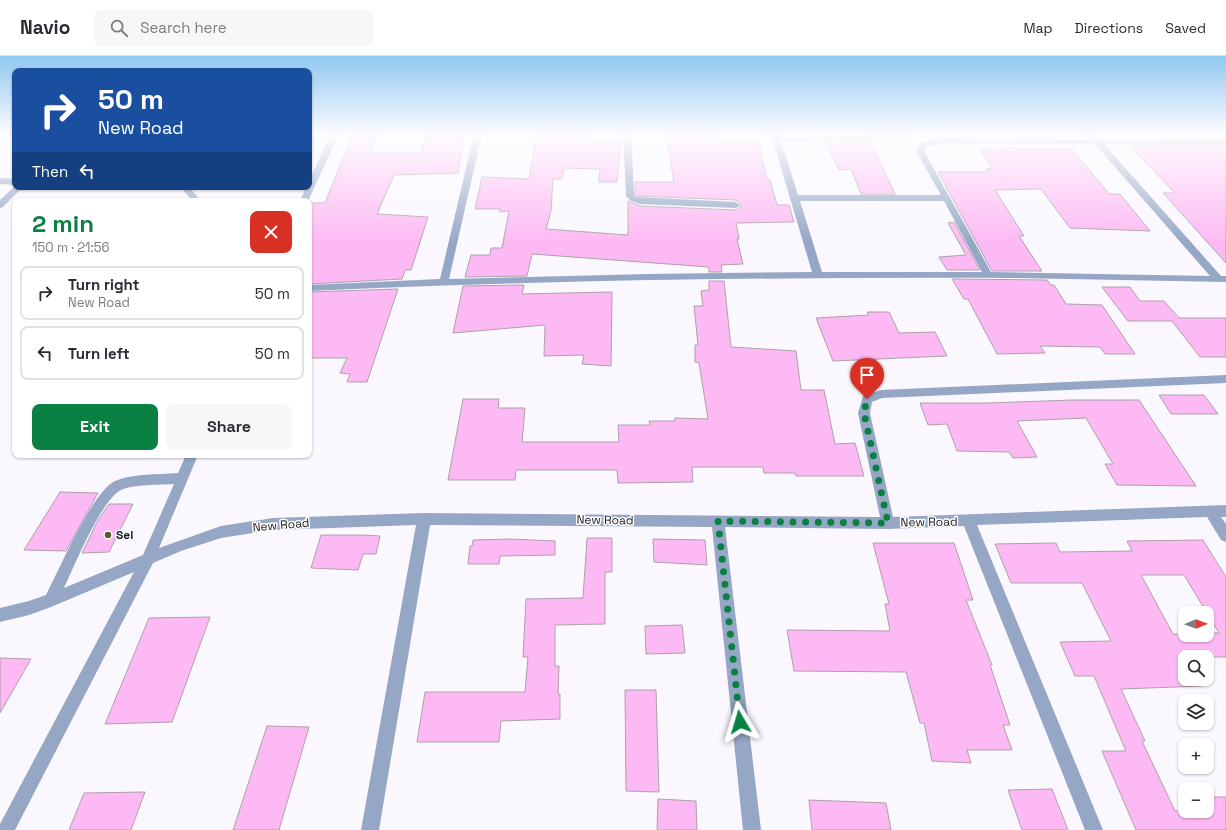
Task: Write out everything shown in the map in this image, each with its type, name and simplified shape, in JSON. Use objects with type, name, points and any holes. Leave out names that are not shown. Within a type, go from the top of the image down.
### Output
[{"type":"street","points":[[312,184],[318,170]]},
{"type":"street","points":[[444,281],[470,170]]},
{"type":"street","points":[[629,170],[630,196],[640,201],[736,204]]},
{"type":"street","points":[[786,170],[818,276]]},
{"type":"street","points":[[931,170],[988,275]]},
{"type":"street","points":[[1123,170],[1222,279]]},
{"type":"street","points":[[0,181],[12,182]]},
{"type":"street","points":[[0,205],[16,190]]},
{"type":"street","points":[[187,190],[194,198]]},
{"type":"street","points":[[795,198],[947,198]]},
{"type":"street","points":[[312,288],[444,281],[818,276],[988,275],[1222,279]]},
{"type":"street","points":[[888,523],[864,413],[867,399],[881,394],[1226,379]]},
{"type":"street","points":[[6,830],[148,559],[191,458]]},
{"type":"street","points":[[51,600],[104,497],[119,485],[131,482],[182,478]]},
{"type":"street","name":"New Road","points":[[0,615],[29,608],[51,600],[178,546],[220,532],[273,524],[424,519],[888,523],[1226,511]]},
{"type":"street","points":[[1211,512],[1226,536]]},
{"type":"street","points":[[370,830],[424,519]]},
{"type":"street","points":[[718,521],[752,830]]},
{"type":"street","points":[[969,521],[1094,830]]},
{"type":"building","points":[[338,170],[459,170],[458,173],[394,175],[377,214],[428,217],[411,270],[405,270],[402,279],[312,284],[312,203],[325,203]]},
{"type":"building","points":[[531,170],[564,170],[562,179],[553,179],[551,211],[546,229],[628,235],[628,201],[640,206],[736,210],[741,206],[741,204],[736,200],[637,196],[635,194],[635,182],[674,182],[672,170],[765,170],[767,180],[770,180],[777,205],[789,205],[794,222],[736,223],[739,239],[737,239],[743,264],[721,265],[722,272],[709,272],[709,267],[532,254],[527,276],[465,277],[471,255],[490,255],[491,248],[502,248],[509,211],[500,212],[500,209],[475,209],[482,177],[529,179]]},
{"type":"building","points":[[600,170],[618,170],[617,182],[599,182]]},
{"type":"building","points":[[851,170],[884,170],[895,194],[861,194]]},
{"type":"building","points":[[987,170],[1089,170],[1109,194],[1120,194],[1150,231],[1070,228],[1041,189],[995,190],[1024,236],[1019,236],[1042,271],[992,271],[938,172],[988,172]]},
{"type":"building","points":[[1153,170],[1226,170],[1226,263],[1163,193],[1175,193]]},
{"type":"building","points":[[954,222],[980,270],[947,270],[939,257],[966,255],[948,223]]},
{"type":"building","points":[[952,279],[1047,280],[1051,285],[1054,285],[1066,304],[1102,305],[1135,354],[1105,354],[1100,347],[1040,346],[1045,353],[997,354],[968,299],[964,299]]},
{"type":"building","points":[[709,281],[724,281],[731,347],[796,351],[801,390],[824,390],[835,444],[855,443],[864,476],[796,476],[795,473],[764,473],[763,467],[692,467],[693,482],[618,483],[617,470],[516,470],[515,480],[448,480],[463,399],[499,399],[498,408],[525,408],[522,442],[619,442],[618,425],[650,425],[649,421],[675,421],[675,418],[708,419],[699,363],[695,362],[695,345],[698,345],[694,306],[703,306],[701,291],[709,290]]},
{"type":"building","points":[[524,285],[522,294],[612,292],[611,366],[582,364],[584,355],[544,356],[545,325],[453,333],[463,286]]},
{"type":"building","points":[[1102,287],[1130,287],[1140,301],[1164,301],[1179,318],[1226,318],[1226,357],[1200,357],[1172,321],[1128,321]]},
{"type":"building","points":[[398,289],[367,382],[347,382],[350,374],[340,373],[347,358],[312,358],[312,292]]},
{"type":"building","points":[[867,312],[889,312],[899,333],[935,332],[947,356],[833,361],[816,318],[869,315]]},
{"type":"building","points":[[1159,395],[1204,395],[1218,414],[1171,414]]},
{"type":"building","points":[[1072,400],[1139,400],[1196,486],[1117,485],[1105,464],[1113,464],[1086,418],[1017,421],[1037,457],[1013,458],[1009,452],[957,451],[947,424],[928,425],[920,403],[987,403]]},
{"type":"building","points":[[60,492],[98,493],[66,551],[24,550]]},
{"type":"building","points":[[109,504],[133,504],[109,552],[82,553],[98,520]]},
{"type":"building","points":[[321,535],[380,536],[376,554],[363,554],[358,570],[311,568]]},
{"type":"building","points":[[587,538],[612,538],[612,572],[605,572],[605,624],[555,625],[555,666],[559,666],[558,694],[560,694],[560,719],[501,721],[499,742],[417,742],[425,692],[525,692],[528,657],[523,657],[526,599],[583,598]]},
{"type":"building","points":[[510,539],[555,541],[555,555],[500,556],[499,564],[468,564],[470,546],[472,546],[473,540]]},
{"type":"building","points":[[653,539],[705,540],[707,565],[654,562]]},
{"type":"building","points":[[1203,540],[1226,577],[1226,657],[1214,657],[1214,650],[1178,650],[1178,686],[1202,686],[1121,689],[1145,741],[1142,741],[1175,811],[1178,811],[1178,818],[1214,818],[1214,797],[1226,797],[1226,830],[1136,830],[1102,751],[1126,751],[1094,676],[1075,676],[1060,642],[1111,641],[1082,583],[1011,583],[995,544],[1056,543],[1060,552],[1132,551],[1127,541]]},
{"type":"building","points":[[873,543],[954,543],[973,600],[966,600],[992,665],[990,665],[1010,725],[1003,725],[1012,750],[967,750],[971,763],[932,761],[924,723],[920,723],[906,672],[794,671],[787,630],[890,631],[885,604],[889,604]]},
{"type":"building","points":[[210,617],[172,722],[105,724],[149,618]]},
{"type":"building","points":[[682,625],[685,653],[646,654],[645,626]]},
{"type":"building","points":[[0,658],[31,659],[0,713]]},
{"type":"building","points":[[625,690],[656,690],[659,792],[626,791]]},
{"type":"building","points":[[267,726],[309,727],[279,830],[233,830]]},
{"type":"building","points":[[1052,789],[1068,830],[1022,830],[1008,790]]},
{"type":"building","points":[[145,792],[131,830],[69,830],[84,793]]},
{"type":"building","points":[[658,799],[696,801],[697,830],[657,830]]},
{"type":"building","points":[[809,800],[886,803],[891,830],[812,830]]},
{"type":"place","name":"Sel","points":[[108,535]]},
{"type":"route","points":[[740,722],[718,521],[888,523],[864,413],[867,399]]}]
